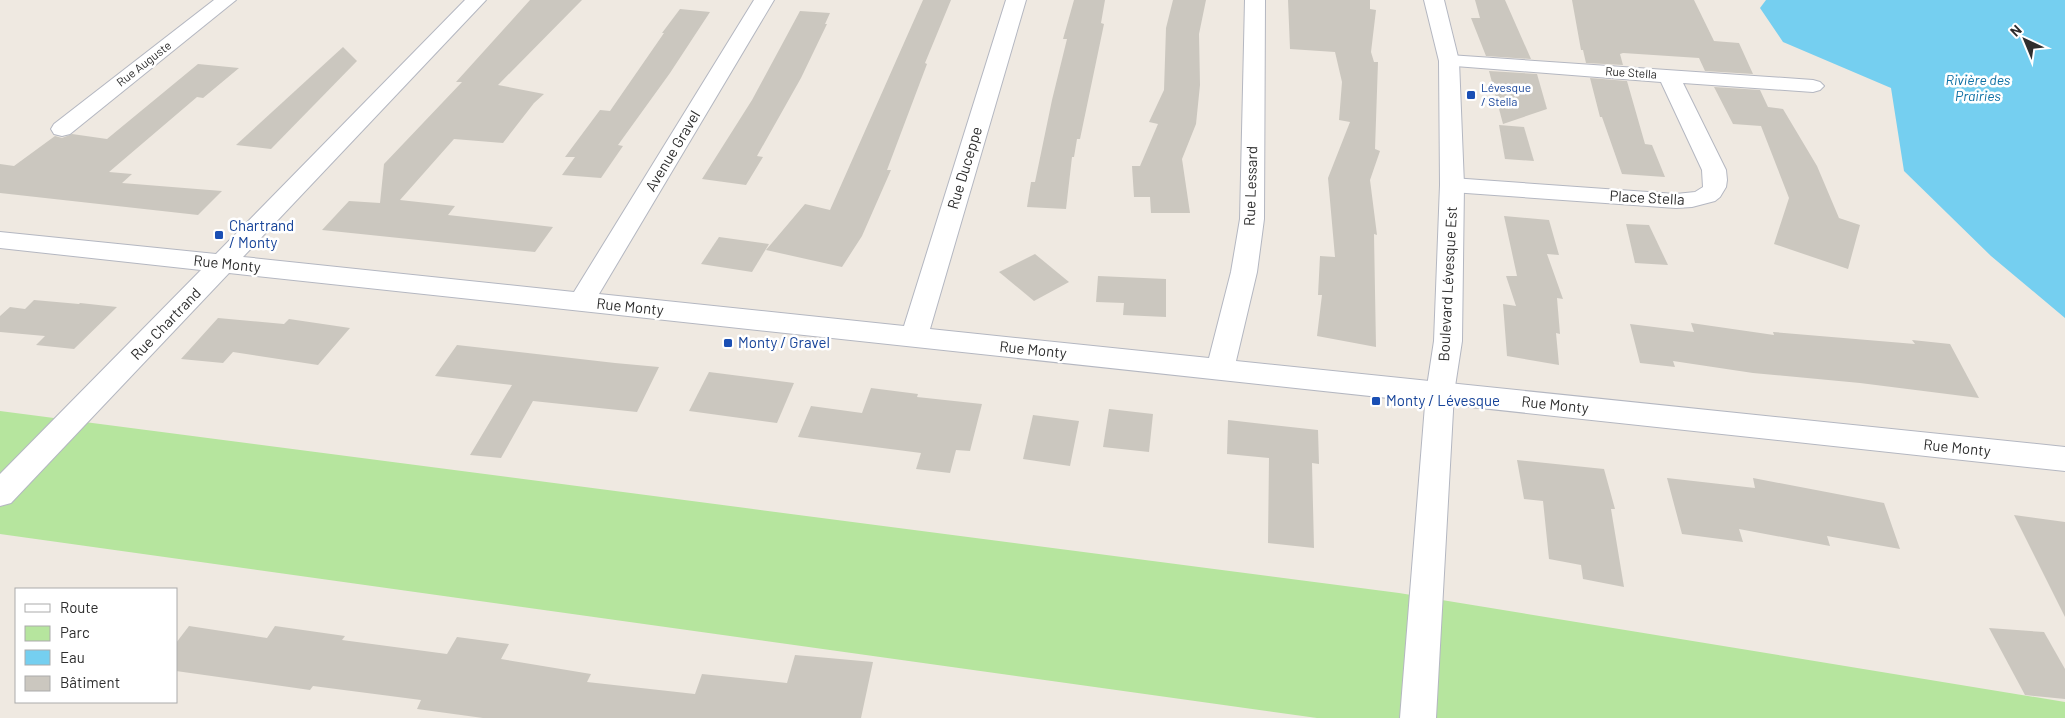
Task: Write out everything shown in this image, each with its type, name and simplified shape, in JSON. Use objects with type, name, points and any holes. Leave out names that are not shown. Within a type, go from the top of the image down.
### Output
[{"type":"street","name":"Rue Auguste","points":[[62,129],[226,0]]},
{"type":"street","name":"Rue Chartrand","points":[[0,494],[224,264],[476,0]]},
{"type":"street","name":"Avenue Gravel","points":[[582,302],[764,0]]},
{"type":"street","name":"Rue Duceppe","points":[[914,337],[1016,0]]},
{"type":"street","name":"Rue Lessard","points":[[1220,369],[1244,272],[1252,219],[1256,0]]},
{"type":"street","name":"Boulevard Lévesque Est","points":[[1418,718],[1440,393],[1448,341],[1452,185],[1449,61],[1434,0]]},
{"type":"street","name":"Rue Stella","points":[[1449,61],[1813,86]]},
{"type":"street","name":"Place Stella","points":[[1452,185],[1676,201],[1695,200],[1709,196],[1714,189],[1716,179],[1714,170],[1669,76]]},
{"type":"street","name":"Rue Monty","points":[[0,240],[2065,459]]},
{"type":"green space","points":[[0,411],[1399,593],[2065,702],[2065,718],[1317,718],[0,534]]},
{"type":"water","name":"Rivière des Prairies","points":[[1766,0],[2065,0],[2065,318],[1991,256],[1904,171],[1891,88],[1783,42],[1760,8]]},
{"type":"building","points":[[530,0],[582,0],[498,85],[544,94],[534,103],[503,143],[454,139],[400,200],[455,206],[448,215],[553,227],[535,252],[322,230],[349,201],[380,203],[384,164],[462,82],[456,82]]},
{"type":"building","points":[[923,0],[951,0],[925,63],[927,64],[887,170],[891,170],[862,236],[842,267],[766,250],[805,204],[830,210]]},
{"type":"building","points":[[1074,0],[1105,0],[1101,23],[1104,24],[1080,139],[1077,139],[1074,157],[1072,157],[1066,209],[1027,207],[1031,182],[1035,182],[1067,39],[1063,39]]},
{"type":"building","points":[[1173,0],[1206,0],[1199,34],[1200,85],[1196,124],[1182,159],[1190,213],[1151,213],[1150,197],[1134,197],[1132,166],[1140,166],[1158,124],[1149,122],[1164,90],[1166,28]]},
{"type":"building","points":[[1288,0],[1370,0],[1370,9],[1376,10],[1371,52],[1374,62],[1378,62],[1375,149],[1380,151],[1370,180],[1377,235],[1374,234],[1376,347],[1317,336],[1322,295],[1318,295],[1320,256],[1335,257],[1328,178],[1350,122],[1339,120],[1342,82],[1335,52],[1290,49]]},
{"type":"building","points":[[1475,0],[1505,0],[1531,59],[1486,56],[1471,18],[1480,18]]},
{"type":"building","points":[[1572,0],[1694,0],[1714,41],[1739,43],[1753,74],[1705,71],[1699,58],[1623,53],[1620,54],[1623,65],[1586,63],[1583,50],[1581,50]]},
{"type":"building","points":[[680,9],[710,12],[670,73],[618,145],[623,146],[601,178],[562,175],[575,157],[565,157],[600,110],[610,111]]},
{"type":"building","points":[[800,11],[830,13],[825,24],[827,24],[801,78],[757,156],[763,157],[746,185],[702,179],[752,100]]},
{"type":"building","points":[[343,47],[357,61],[271,149],[236,145]]},
{"type":"building","points":[[198,64],[239,68],[203,98],[197,97],[109,172],[132,174],[122,183],[222,191],[198,215],[0,193],[0,164],[14,166],[55,136],[62,138],[72,134],[107,139]]},
{"type":"building","points":[[1489,71],[1537,74],[1547,109],[1503,124]]},
{"type":"building","points":[[1590,78],[1627,81],[1645,144],[1652,145],[1665,177],[1622,174],[1602,117],[1600,117]]},
{"type":"building","points":[[1714,87],[1760,90],[1768,107],[1783,109],[1817,166],[1839,218],[1860,225],[1848,269],[1774,244],[1789,198],[1761,126],[1733,124]]},
{"type":"building","points":[[1499,125],[1524,127],[1534,161],[1505,159]]},
{"type":"building","points":[[1504,216],[1549,220],[1559,255],[1547,254],[1563,299],[1557,298],[1560,334],[1556,333],[1559,365],[1507,356],[1503,304],[1516,306],[1506,276],[1517,276]]},
{"type":"building","points":[[1626,224],[1649,225],[1668,265],[1635,263]]},
{"type":"building","points":[[719,237],[769,244],[752,272],[701,264]]},
{"type":"building","points":[[1035,254],[1069,282],[1034,301],[999,272]]},
{"type":"building","points":[[1098,276],[1166,279],[1166,317],[1123,315],[1124,303],[1096,302]]},
{"type":"building","points":[[34,300],[117,307],[74,349],[36,345],[45,336],[0,332],[0,316],[10,307],[25,309]]},
{"type":"building","points":[[218,318],[284,324],[289,319],[350,328],[318,365],[233,352],[223,363],[181,359]]},
{"type":"building","points":[[1691,323],[1774,335],[1773,332],[1915,344],[1912,340],[1950,344],[1979,398],[1860,383],[1753,373],[1673,361],[1675,367],[1640,363],[1630,324],[1694,332]]},
{"type":"building","points":[[457,345],[659,367],[637,412],[533,401],[501,458],[470,455],[512,385],[435,376]]},
{"type":"building","points":[[709,372],[794,383],[777,423],[689,411]]},
{"type":"building","points":[[871,388],[918,394],[917,397],[982,404],[970,451],[956,450],[950,473],[916,469],[921,453],[798,437],[811,406],[862,413]]},
{"type":"building","points":[[1109,409],[1153,414],[1149,452],[1103,447]]},
{"type":"building","points":[[1033,415],[1079,421],[1070,466],[1023,459]]},
{"type":"building","points":[[1228,420],[1318,430],[1319,464],[1312,463],[1314,548],[1268,543],[1269,458],[1227,454]]},
{"type":"building","points":[[1517,460],[1604,469],[1615,509],[1611,509],[1624,587],[1583,579],[1581,565],[1549,559],[1543,501],[1524,499]]},
{"type":"building","points":[[1667,478],[1755,488],[1753,478],[1884,503],[1900,549],[1827,536],[1830,546],[1739,529],[1743,542],[1682,534]]},
{"type":"building","points":[[2014,515],[2065,522],[2065,617]]},
{"type":"building","points":[[189,626],[267,638],[275,626],[345,636],[342,640],[447,654],[457,637],[509,644],[501,659],[591,674],[587,682],[695,694],[702,674],[787,683],[795,655],[873,662],[861,718],[483,718],[417,709],[421,700],[313,686],[310,690],[178,671],[178,640]]},
{"type":"building","points":[[1989,628],[2044,632],[2065,669],[2065,699],[2025,695]]},
{"type":"place","name":"Lévesque / Stella","points":[[1471,95]]},
{"type":"place","name":"Chartrand / Monty","points":[[219,235]]},
{"type":"place","name":"Monty / Gravel","points":[[728,343]]},
{"type":"place","name":"Monty / Lévesque","points":[[1376,401]]}]
